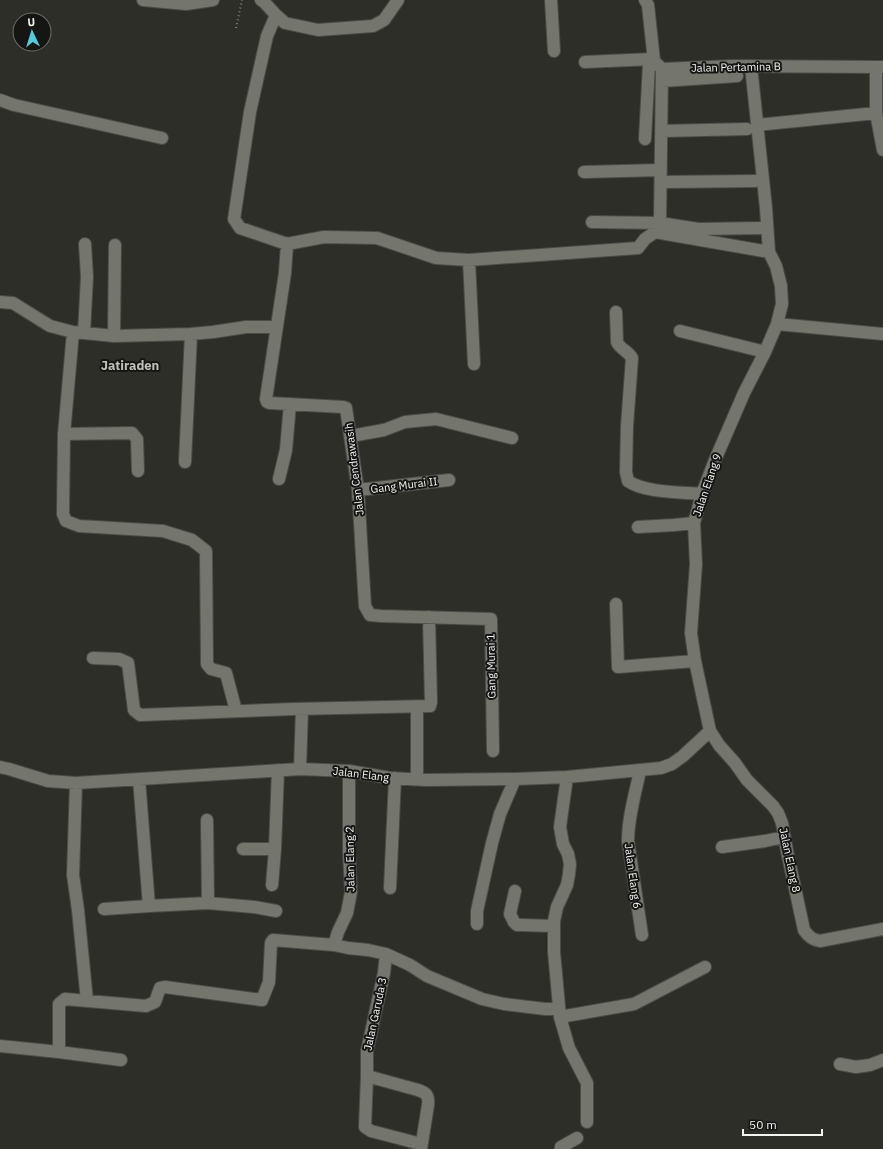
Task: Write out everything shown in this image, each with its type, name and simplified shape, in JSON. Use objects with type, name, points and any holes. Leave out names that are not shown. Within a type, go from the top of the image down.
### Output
[{"type":"street","points":[[147,0],[186,4],[213,0]]},
{"type":"street","points":[[261,0],[285,24],[318,30],[373,26],[384,20],[398,0]]},
{"type":"street","points":[[552,0],[554,51]]},
{"type":"street","points":[[646,0],[656,63],[662,81],[660,223]]},
{"type":"street","points":[[276,15],[267,36],[250,112],[234,218],[240,228],[287,244],[324,237],[377,238],[436,258],[469,260],[638,248],[645,239],[655,232],[769,252]]},
{"type":"street","name":"Jalan Pertamina B","points":[[585,62],[880,67]]},
{"type":"street","points":[[645,139],[649,64],[656,63]]},
{"type":"street","name":"Jalan Elang 9","points":[[710,731],[695,661],[691,633],[696,564],[694,523],[702,494],[715,460],[741,400],[766,352],[777,324],[782,304],[781,286],[776,266],[769,252],[766,208],[752,127],[751,66]]},
{"type":"street","points":[[880,67],[876,112],[883,150]]},
{"type":"street","points":[[662,81],[737,76]]},
{"type":"street","points":[[0,100],[14,105],[162,138]]},
{"type":"street","points":[[661,132],[752,127],[876,112]]},
{"type":"street","points":[[584,172],[660,170]]},
{"type":"street","points":[[660,182],[755,181]]},
{"type":"street","points":[[592,222],[660,223],[698,229],[761,228]]},
{"type":"street","points":[[85,244],[87,277],[64,434],[63,514],[66,521],[79,526],[163,531],[192,540],[206,551],[207,664],[211,669],[226,673],[236,711]]},
{"type":"street","points":[[0,302],[13,303],[50,326],[79,333],[114,336],[191,334],[246,327],[276,327],[285,273],[287,244]]},
{"type":"street","points":[[114,336],[115,245]]},
{"type":"street","points":[[469,260],[474,364]]},
{"type":"street","points":[[616,312],[617,342],[619,346],[631,355],[632,358],[627,426],[626,472],[628,481],[651,489],[702,494]]},
{"type":"street","points":[[777,324],[883,334]]},
{"type":"street","name":"Jalan Cendrawasih","points":[[276,327],[266,399],[267,402],[270,404],[346,408],[358,490],[365,606],[367,611],[370,615],[429,617]]},
{"type":"street","points":[[680,331],[766,352]]},
{"type":"street","points":[[185,462],[191,334]]},
{"type":"street","points":[[279,479],[286,450],[290,404]]},
{"type":"street","points":[[351,436],[384,430],[405,422],[436,419],[512,438]]},
{"type":"street","points":[[64,434],[132,433],[137,439],[138,470]]},
{"type":"street","name":"Gang Murai II","points":[[358,490],[449,480]]},
{"type":"street","points":[[638,527],[694,523]]},
{"type":"street","points":[[616,604],[618,667],[695,661]]},
{"type":"street","points":[[93,658],[119,659],[128,663],[134,710],[140,715],[430,706],[429,617]]},
{"type":"street","name":"Gang Murai 1","points":[[429,617],[490,619],[493,751]]},
{"type":"street","points":[[417,707],[417,779]]},
{"type":"street","points":[[300,769],[302,709]]},
{"type":"street","name":"Jalan Elang","points":[[0,767],[9,768],[48,781],[76,783],[300,769],[349,771],[395,778],[417,779],[515,779],[567,777],[662,768],[672,764],[683,756],[710,731]]},
{"type":"street","name":"Jalan Elang 8","points":[[710,731],[719,745],[735,763],[747,780],[778,813],[782,823],[804,930],[807,934],[815,940],[820,941],[883,930]]},
{"type":"street","points":[[272,885],[278,770]]},
{"type":"street","name":"Jalan Elang 2","points":[[334,945],[347,913],[351,892],[349,852],[349,771]]},
{"type":"street","name":"Jalan Elang 6","points":[[640,771],[633,800],[628,841],[642,935]]},
{"type":"street","points":[[567,777],[560,827],[563,844],[568,854],[570,864],[567,885],[557,907],[554,921],[554,952],[559,1013],[569,1048],[587,1083],[587,1122]]},
{"type":"street","points":[[390,888],[395,778]]},
{"type":"street","points":[[139,779],[149,906]]},
{"type":"street","points":[[477,924],[477,911],[492,843],[500,814],[515,779]]},
{"type":"street","points":[[76,783],[73,875],[87,1001]]},
{"type":"street","points":[[207,820],[208,902]]},
{"type":"street","points":[[722,846],[765,841],[784,837]]},
{"type":"street","points":[[243,849],[275,849]]},
{"type":"street","points":[[515,891],[510,914],[517,925],[554,926]]},
{"type":"street","points":[[104,909],[208,902],[276,911]]},
{"type":"street","points":[[59,1052],[59,1004],[65,999],[146,1006],[154,1002],[160,988],[165,987],[262,1000],[269,982],[273,940],[334,945],[386,954],[410,965],[427,976],[482,999],[504,1004],[545,1009],[559,1013],[634,1004],[705,967]]},
{"type":"street","name":"Jalan Garuda 3","points":[[386,954],[384,973],[367,1051],[365,1126],[371,1131],[421,1147]]},
{"type":"street","points":[[0,1046],[121,1060]]},
{"type":"street","points":[[840,1064],[856,1068],[883,1060]]},
{"type":"street","points":[[367,1076],[418,1090],[427,1095],[428,1105],[421,1147]]},
{"type":"street","points":[[561,1149],[561,1147],[577,1138]]},
{"type":"path","points":[[236,28],[242,0]]},
{"type":"district","name":"Jatiraden","points":[[130,365]]}]
